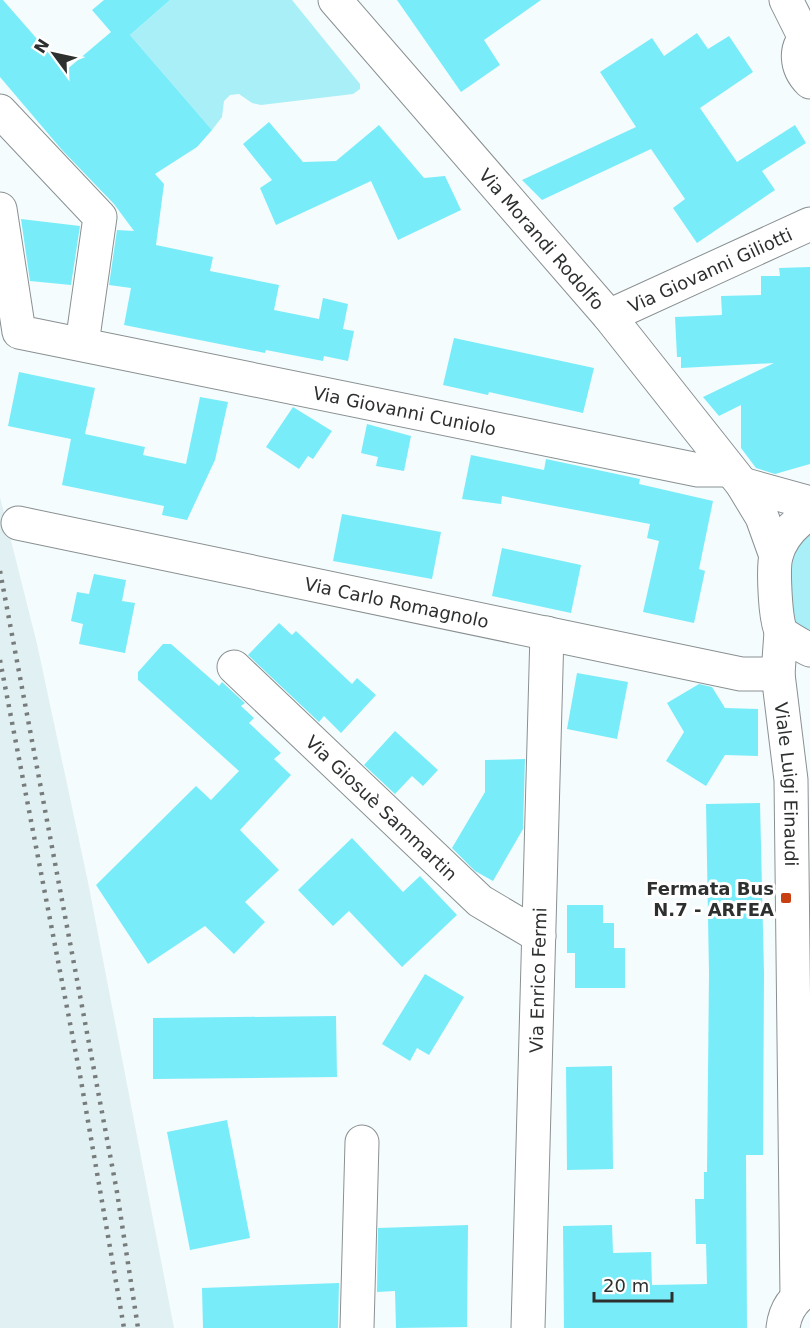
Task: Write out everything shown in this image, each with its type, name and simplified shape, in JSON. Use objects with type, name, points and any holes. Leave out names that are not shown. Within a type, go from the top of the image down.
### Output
[{"type":"street","name":"Via Morandi Rodolfo","points":[[335,0],[609,316],[735,477]]},
{"type":"street","points":[[786,0],[807,36],[799,48],[798,60],[801,71],[810,82]]},
{"type":"street","points":[[0,111],[100,217],[82,344]]},
{"type":"street","name":"Via Giovanni Cuniolo","points":[[0,209],[19,332],[735,477],[810,503]]},
{"type":"street","name":"Via Giovanni Giliotti","points":[[609,316],[810,224]]},
{"type":"street","points":[[735,477],[762,517],[776,556]]},
{"type":"street","points":[[776,556],[795,524],[810,513]]},
{"type":"street","name":"Via Carlo Romagnolo","points":[[18,523],[741,674],[778,674]]},
{"type":"street","name":"Viale Luigi Einaudi","points":[[776,556],[776,618],[781,632],[778,674],[800,785],[804,1293]]},
{"type":"street","points":[[781,632],[810,650]]},
{"type":"street","name":"Via Enrico Fermi","points":[[528,1328],[548,633]]},
{"type":"street","name":"Via Giosuè Sammartin","points":[[234,667],[480,901],[539,936]]},
{"type":"street","points":[[357,1328],[362,1142]]},
{"type":"street","points":[[783,1328],[789,1307],[804,1293]]},
{"type":"shaded area","points":[[170,0],[292,0],[360,84],[360,89],[353,94],[261,105],[252,103],[239,94],[230,95],[224,101],[222,117],[212,130],[130,35]]},
{"type":"shaded area","points":[[0,497],[37,644],[88,882],[174,1328],[0,1328]]},
{"type":"shaded area","points":[[810,530],[810,634],[792,623],[789,559]]},
{"type":"building","points":[[0,0],[3,0],[65,71],[111,32],[92,10],[104,0],[170,0],[130,35],[212,130],[197,147],[155,174],[164,184],[156,245],[213,257],[210,271],[279,285],[274,310],[319,319],[323,298],[348,304],[343,329],[354,331],[348,361],[324,356],[323,361],[266,350],[265,353],[124,325],[131,288],[109,285],[117,230],[134,231],[114,204],[62,150],[0,77]]},
{"type":"building","points":[[397,0],[541,0],[484,40],[500,65],[461,92]]},
{"type":"building","points":[[697,33],[708,49],[729,36],[753,72],[700,108],[737,162],[795,125],[806,143],[762,171],[775,190],[697,243],[673,208],[685,199],[651,149],[542,200],[522,180],[636,127],[600,72],[652,38],[664,56]]},
{"type":"building","points":[[269,122],[303,162],[336,161],[379,125],[424,178],[445,176],[461,210],[398,240],[371,181],[276,225],[260,188],[272,180],[243,144]]},
{"type":"building","points":[[21,219],[80,226],[71,285],[30,281]]},
{"type":"building","points":[[810,267],[810,464],[775,474],[756,468],[741,448],[741,405],[719,416],[703,397],[774,363],[681,368],[681,357],[677,357],[675,317],[722,315],[721,296],[761,295],[761,276],[780,276],[779,268]]},
{"type":"building","points":[[454,338],[594,368],[583,413],[489,392],[488,395],[443,385]]},
{"type":"building","points":[[19,372],[95,388],[85,434],[145,447],[143,455],[186,464],[200,397],[228,402],[215,460],[187,520],[162,515],[164,506],[62,485],[71,439],[8,426]]},
{"type":"building","points":[[293,407],[332,431],[313,459],[308,456],[299,469],[266,447]]},
{"type":"building","points":[[367,424],[411,436],[404,471],[376,466],[378,457],[361,453]]},
{"type":"building","points":[[471,455],[544,470],[546,459],[640,479],[639,484],[713,501],[699,569],[705,571],[694,623],[643,612],[659,541],[647,538],[650,524],[502,496],[501,504],[462,499]]},
{"type":"building","points":[[342,514],[441,532],[432,579],[333,561]]},
{"type":"building","points":[[502,548],[581,565],[571,613],[492,596]]},
{"type":"building","points":[[94,574],[126,580],[122,601],[135,603],[125,653],[79,644],[83,624],[71,621],[77,592],[89,594]]},
{"type":"building","points":[[279,623],[292,635],[296,631],[352,684],[357,678],[376,695],[341,733],[324,716],[319,722],[248,655]]},
{"type":"building","points":[[163,644],[171,644],[219,686],[222,682],[245,703],[241,706],[254,718],[249,723],[281,753],[274,759],[291,775],[240,830],[279,870],[245,902],[265,922],[234,954],[205,926],[148,964],[96,885],[196,786],[211,800],[239,771],[138,680],[138,672]]},
{"type":"building","points":[[577,673],[628,682],[617,739],[567,729]]},
{"type":"building","points":[[699,684],[712,687],[725,708],[758,709],[758,756],[725,755],[706,786],[666,761],[684,732],[667,703]]},
{"type":"building","points":[[395,731],[438,770],[423,786],[412,776],[395,794],[364,765]]},
{"type":"building","points":[[525,759],[523,829],[493,881],[475,871],[452,848],[485,792],[485,760]]},
{"type":"building","points":[[760,803],[764,973],[763,1155],[746,1155],[747,1328],[564,1328],[563,1226],[612,1225],[613,1253],[651,1252],[652,1285],[707,1284],[706,1244],[696,1244],[695,1199],[704,1199],[704,1172],[707,1172],[709,973],[706,804]]},
{"type":"building","points":[[352,838],[403,892],[420,876],[457,915],[402,967],[349,911],[333,926],[298,890]]},
{"type":"building","points":[[567,905],[603,905],[603,923],[614,923],[614,948],[625,948],[625,988],[575,988],[575,953],[567,953]]},
{"type":"building","points":[[425,974],[464,997],[429,1055],[417,1048],[410,1061],[382,1044]]},
{"type":"building","points":[[336,1016],[337,1077],[153,1079],[153,1018]]},
{"type":"building","points":[[612,1066],[613,1169],[567,1170],[566,1067]]},
{"type":"building","points":[[227,1120],[250,1238],[190,1250],[167,1132]]},
{"type":"building","points":[[468,1225],[467,1327],[396,1328],[395,1291],[377,1292],[378,1228]]},
{"type":"building","points":[[339,1283],[338,1328],[203,1328],[202,1288]]},
{"type":"railway","points":[[0,571],[117,1192],[138,1328]]},
{"type":"railway","points":[[0,660],[80,1075],[124,1328]]},
{"type":"place","name":"Fermata Bus N.7 - ARFEA","points":[[786,898]]}]
